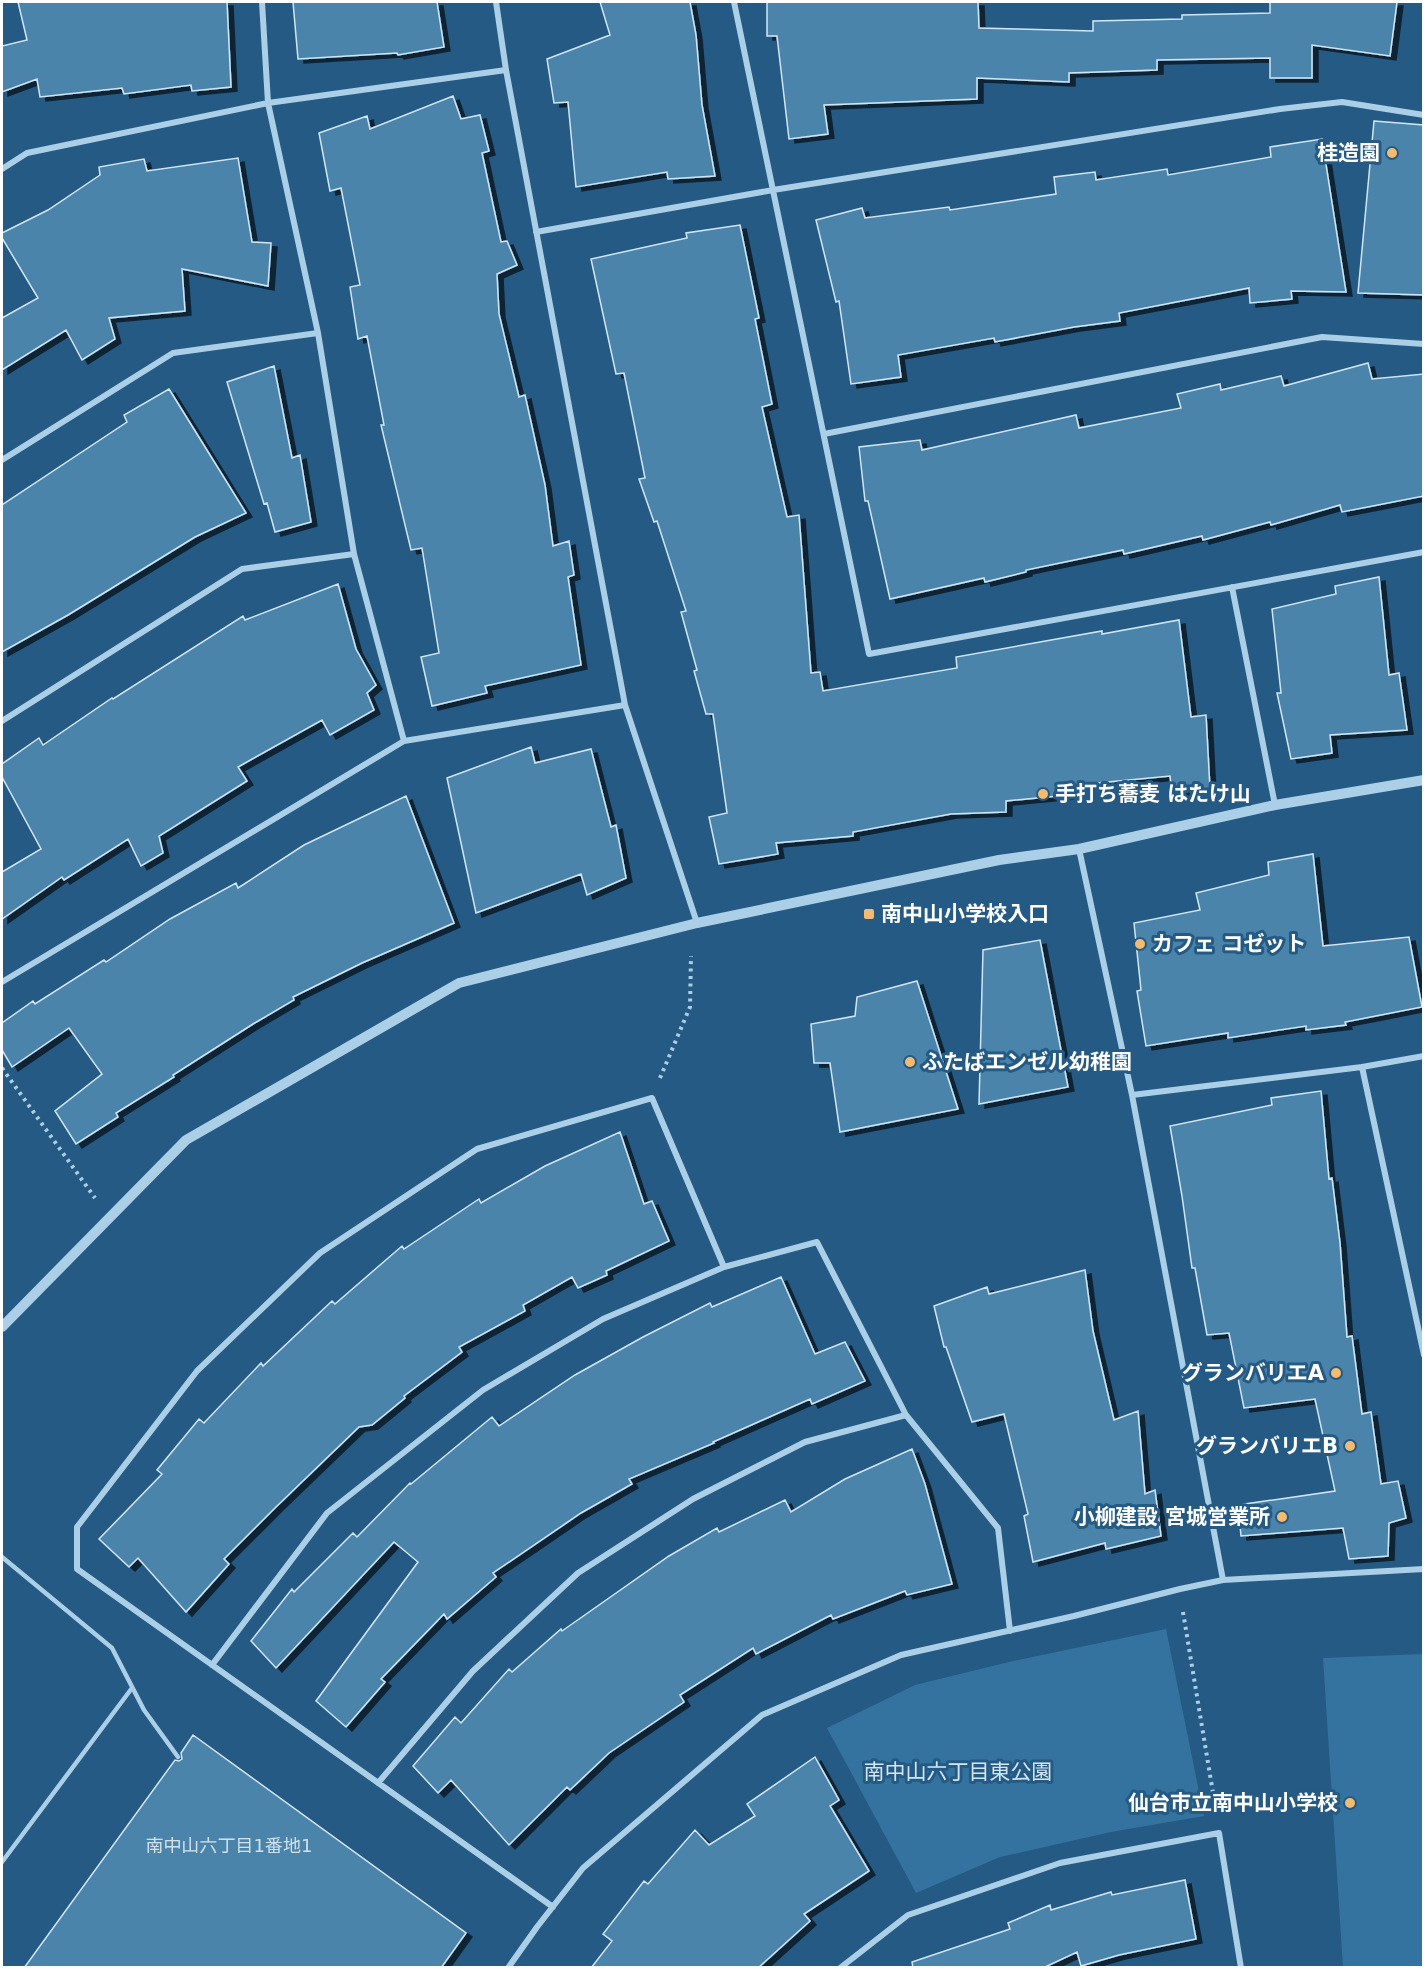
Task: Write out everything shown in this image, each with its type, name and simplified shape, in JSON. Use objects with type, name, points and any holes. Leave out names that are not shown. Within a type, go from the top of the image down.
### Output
[{"type":"street","points":[[262,2],[268,103],[318,333],[354,554],[404,741]]},
{"type":"street","points":[[496,2],[506,70],[625,705],[697,923]]},
{"type":"street","points":[[734,2],[869,654],[1424,552]]},
{"type":"street","points":[[2,168],[27,153],[268,103],[506,70]]},
{"type":"street","points":[[536,232],[773,190],[1311,106],[1342,102],[1424,115]]},
{"type":"street","points":[[2,460],[173,352],[318,333]]},
{"type":"street","points":[[824,434],[1322,337],[1424,344]]},
{"type":"street","points":[[2,721],[242,569],[354,554]]},
{"type":"street","points":[[1232,587],[1275,805]]},
{"type":"street","points":[[2,982],[404,741],[625,705]]},
{"type":"street","points":[[2,1327],[186,1140],[459,983],[697,923],[999,860],[1079,849],[1275,805],[1424,780]]},
{"type":"street","points":[[1079,849],[1132,1095],[1223,1580]]},
{"type":"street","points":[[1132,1095],[1424,1056]]},
{"type":"street","points":[[1362,1066],[1424,1355]]},
{"type":"street","points":[[553,1907],[77,1569],[77,1527],[197,1371],[320,1253],[477,1149],[652,1098],[724,1267]]},
{"type":"street","points":[[212,1665],[327,1513],[474,1397],[603,1320],[724,1267],[817,1242],[906,1415],[998,1528],[1010,1631]]},
{"type":"street","points":[[378,1783],[473,1671],[578,1573],[693,1499],[805,1442],[906,1415]]},
{"type":"street","points":[[508,1968],[583,1868],[762,1715],[901,1655],[1180,1589],[1223,1580],[1424,1569]]},
{"type":"street","points":[[840,1968],[908,1915],[1060,1863],[1219,1833],[1241,1968]]},
{"type":"lane","points":[[2,1557],[112,1648],[144,1710],[178,1757]]},
{"type":"lane","points":[[2,1862],[132,1688]]},
{"type":"path","points":[[652,1098],[690,1006],[691,956]]},
{"type":"path","points":[[2,1068],[95,1198]]},
{"type":"path","points":[[1180,1589],[1219,1833]]},
{"type":"green space","name":"南中山六丁目東公園","points":[[1166,1629],[1204,1816],[1111,1832],[1000,1857],[916,1893],[827,1728],[915,1685],[1009,1662]]},
{"type":"green space","points":[[1423,1654],[1423,1967],[1343,1967],[1323,1658]]},
{"type":"building","points":[[18,2],[227,2],[231,87],[192,91],[191,85],[124,94],[122,88],[40,97],[37,79],[2,92],[2,46],[27,40]]},
{"type":"building","points":[[293,2],[437,2],[444,47],[398,55],[397,53],[298,59]]},
{"type":"building","points":[[600,2],[690,2],[696,35],[702,105],[715,176],[668,179],[667,172],[576,187],[568,102],[554,103],[547,59],[610,35]]},
{"type":"building","points":[[767,2],[978,2],[979,28],[1093,31],[1093,21],[1182,19],[1182,15],[1270,13],[1270,2],[1397,2],[1390,56],[1312,45],[1312,78],[1270,78],[1270,58],[1157,60],[1157,70],[1069,73],[1069,82],[977,78],[977,99],[824,105],[828,134],[789,139],[777,36],[767,36]]},
{"type":"building","points":[[453,96],[461,119],[480,115],[489,151],[482,153],[501,242],[507,241],[517,265],[497,274],[499,314],[519,397],[525,395],[545,485],[553,546],[569,541],[574,575],[568,577],[581,665],[485,686],[487,693],[432,706],[421,657],[439,653],[422,548],[411,550],[381,425],[384,425],[367,336],[358,339],[350,287],[360,285],[341,188],[330,191],[319,133],[367,116],[370,129]]},
{"type":"building","points":[[1374,121],[1424,125],[1424,295],[1358,293]]},
{"type":"building","points":[[1322,139],[1346,292],[1291,291],[1292,299],[1250,303],[1249,288],[1119,313],[1120,321],[995,342],[994,338],[898,355],[901,377],[851,384],[839,301],[836,302],[816,220],[862,208],[865,218],[949,207],[950,210],[1056,194],[1054,177],[1095,172],[1096,180],[1167,169],[1168,175],[1271,157],[1270,147]]},
{"type":"building","points":[[238,158],[252,242],[271,243],[268,286],[182,269],[185,311],[109,318],[115,339],[82,360],[66,330],[2,370],[2,318],[38,298],[2,238],[2,233],[48,210],[100,175],[99,167],[144,159],[147,171]]},
{"type":"building","points":[[740,225],[759,318],[755,319],[772,404],[762,407],[787,517],[799,515],[811,673],[820,672],[823,691],[957,668],[956,657],[1179,620],[1191,717],[1206,715],[1210,789],[1172,793],[1170,776],[1077,785],[1078,794],[1006,801],[1006,812],[951,814],[853,832],[853,836],[776,843],[778,854],[719,864],[709,817],[727,813],[713,714],[706,714],[681,612],[686,611],[657,521],[654,522],[639,479],[645,478],[624,373],[616,374],[591,259],[687,238],[686,233]]},
{"type":"building","points":[[1368,363],[1372,379],[1424,374],[1424,496],[1342,512],[1340,505],[1271,525],[1270,522],[1203,540],[1202,536],[1124,554],[1123,550],[1026,570],[1026,572],[985,582],[984,578],[890,599],[868,501],[865,501],[859,447],[920,440],[922,450],[1076,415],[1079,428],[1181,408],[1177,394],[1220,384],[1221,390],[1281,376],[1284,386]]},
{"type":"building","points":[[274,366],[292,458],[300,455],[311,522],[275,532],[267,503],[264,504],[227,382]]},
{"type":"building","points":[[169,389],[246,513],[195,537],[68,615],[2,652],[2,505],[127,422],[124,415]]},
{"type":"building","points":[[1379,577],[1389,675],[1399,673],[1407,730],[1330,735],[1332,753],[1291,759],[1277,693],[1281,693],[1272,609],[1336,594],[1335,586]]},
{"type":"building","points":[[338,584],[356,649],[376,685],[367,693],[374,710],[330,735],[322,720],[238,767],[247,781],[159,836],[163,853],[141,866],[128,839],[64,880],[62,877],[2,919],[2,872],[41,849],[2,777],[2,764],[39,738],[43,745],[112,698],[243,616],[245,620]]},
{"type":"building","points":[[531,747],[535,763],[591,749],[611,827],[616,825],[626,878],[587,895],[581,874],[476,913],[447,778]]},
{"type":"building","points":[[406,796],[454,923],[362,963],[293,997],[294,1000],[116,1113],[118,1117],[76,1144],[55,1111],[102,1074],[69,1028],[12,1067],[2,1050],[2,1023],[33,1001],[35,1004],[104,960],[106,962],[170,919],[236,883],[238,888],[304,845]]},
{"type":"building","points":[[1313,854],[1323,946],[1409,937],[1422,1007],[1345,1022],[1346,1025],[1306,1030],[1306,1026],[1228,1038],[1228,1033],[1146,1046],[1137,991],[1141,990],[1134,923],[1200,910],[1196,893],[1269,875],[1268,862]]},
{"type":"building","points":[[1040,940],[1068,1087],[979,1104],[983,950]]},
{"type":"building","points":[[917,981],[958,1109],[840,1132],[830,1063],[814,1063],[811,1024],[855,1016],[857,997]]},
{"type":"building","points":[[1321,1091],[1329,1179],[1332,1178],[1340,1243],[1347,1337],[1352,1336],[1362,1414],[1371,1412],[1381,1484],[1398,1481],[1406,1518],[1389,1523],[1388,1556],[1349,1559],[1343,1528],[1241,1536],[1238,1505],[1335,1491],[1315,1399],[1244,1408],[1229,1333],[1207,1335],[1195,1268],[1192,1268],[1170,1126],[1272,1105],[1271,1098]]},
{"type":"building","points":[[620,1132],[644,1204],[652,1201],[669,1241],[606,1271],[607,1275],[578,1288],[572,1277],[523,1305],[525,1311],[459,1347],[462,1352],[404,1396],[405,1398],[372,1425],[359,1427],[277,1506],[224,1559],[229,1564],[186,1612],[138,1558],[129,1567],[99,1539],[162,1474],[157,1470],[199,1419],[204,1423],[261,1363],[263,1366],[332,1301],[335,1304],[402,1246],[404,1249],[479,1199],[481,1203],[545,1166]]},
{"type":"building","points":[[1085,1270],[1093,1331],[1114,1420],[1138,1411],[1145,1494],[1155,1490],[1161,1536],[1106,1549],[1105,1543],[1033,1562],[1024,1516],[1028,1514],[1004,1414],[972,1422],[946,1347],[944,1347],[934,1306],[987,1287],[989,1294]]},
{"type":"building","points":[[781,1277],[815,1354],[845,1342],[865,1381],[812,1404],[810,1399],[629,1479],[632,1484],[581,1513],[493,1573],[496,1577],[447,1619],[444,1614],[381,1679],[385,1682],[346,1727],[316,1701],[418,1562],[394,1542],[276,1668],[251,1641],[292,1589],[294,1592],[353,1533],[357,1537],[410,1483],[492,1417],[499,1426],[575,1375],[643,1337],[710,1303],[712,1307]]},
{"type":"building","points":[[912,1449],[925,1484],[952,1584],[907,1595],[905,1591],[833,1619],[831,1615],[756,1654],[753,1648],[680,1695],[684,1702],[609,1753],[570,1790],[567,1787],[509,1845],[451,1780],[438,1793],[413,1766],[455,1717],[461,1723],[509,1669],[512,1672],[561,1629],[562,1631],[669,1556],[717,1528],[719,1532],[785,1500],[791,1512],[845,1479]]},
{"type":"building","points":[[193,1735],[466,1933],[441,1968],[24,1968],[175,1760],[182,1759],[181,1753]]},
{"type":"building","points":[[815,1757],[839,1800],[830,1806],[869,1871],[804,1914],[810,1921],[758,1968],[591,1968],[612,1941],[603,1934],[644,1881],[648,1884],[695,1830],[709,1845],[755,1816],[747,1804]]},
{"type":"building","points":[[1185,1880],[1196,1939],[1119,1955],[1081,1966],[1077,1952],[1043,1968],[913,1968],[912,1962],[1010,1929],[1008,1923],[1050,1905],[1051,1910],[1111,1892],[1112,1895]]},
{"type":"place","name":"桂造園","points":[[1392,153]]},
{"type":"place","name":"手打ち蕎麦 はたけ山","points":[[1043,794]]},
{"type":"place","name":"南中山小学校入口","points":[[869,914]]},
{"type":"place","name":"カフェ コゼット","points":[[1140,944]]},
{"type":"place","name":"ふたばエンゼル幼稚園","points":[[910,1062]]},
{"type":"place","name":"グランバリエA","points":[[1336,1373]]},
{"type":"place","name":"グランバリエB","points":[[1350,1446]]},
{"type":"place","name":"小柳建設 宮城営業所","points":[[1282,1517]]},
{"type":"place","name":"仙台市立南中山小学校","points":[[1350,1803]]}]
